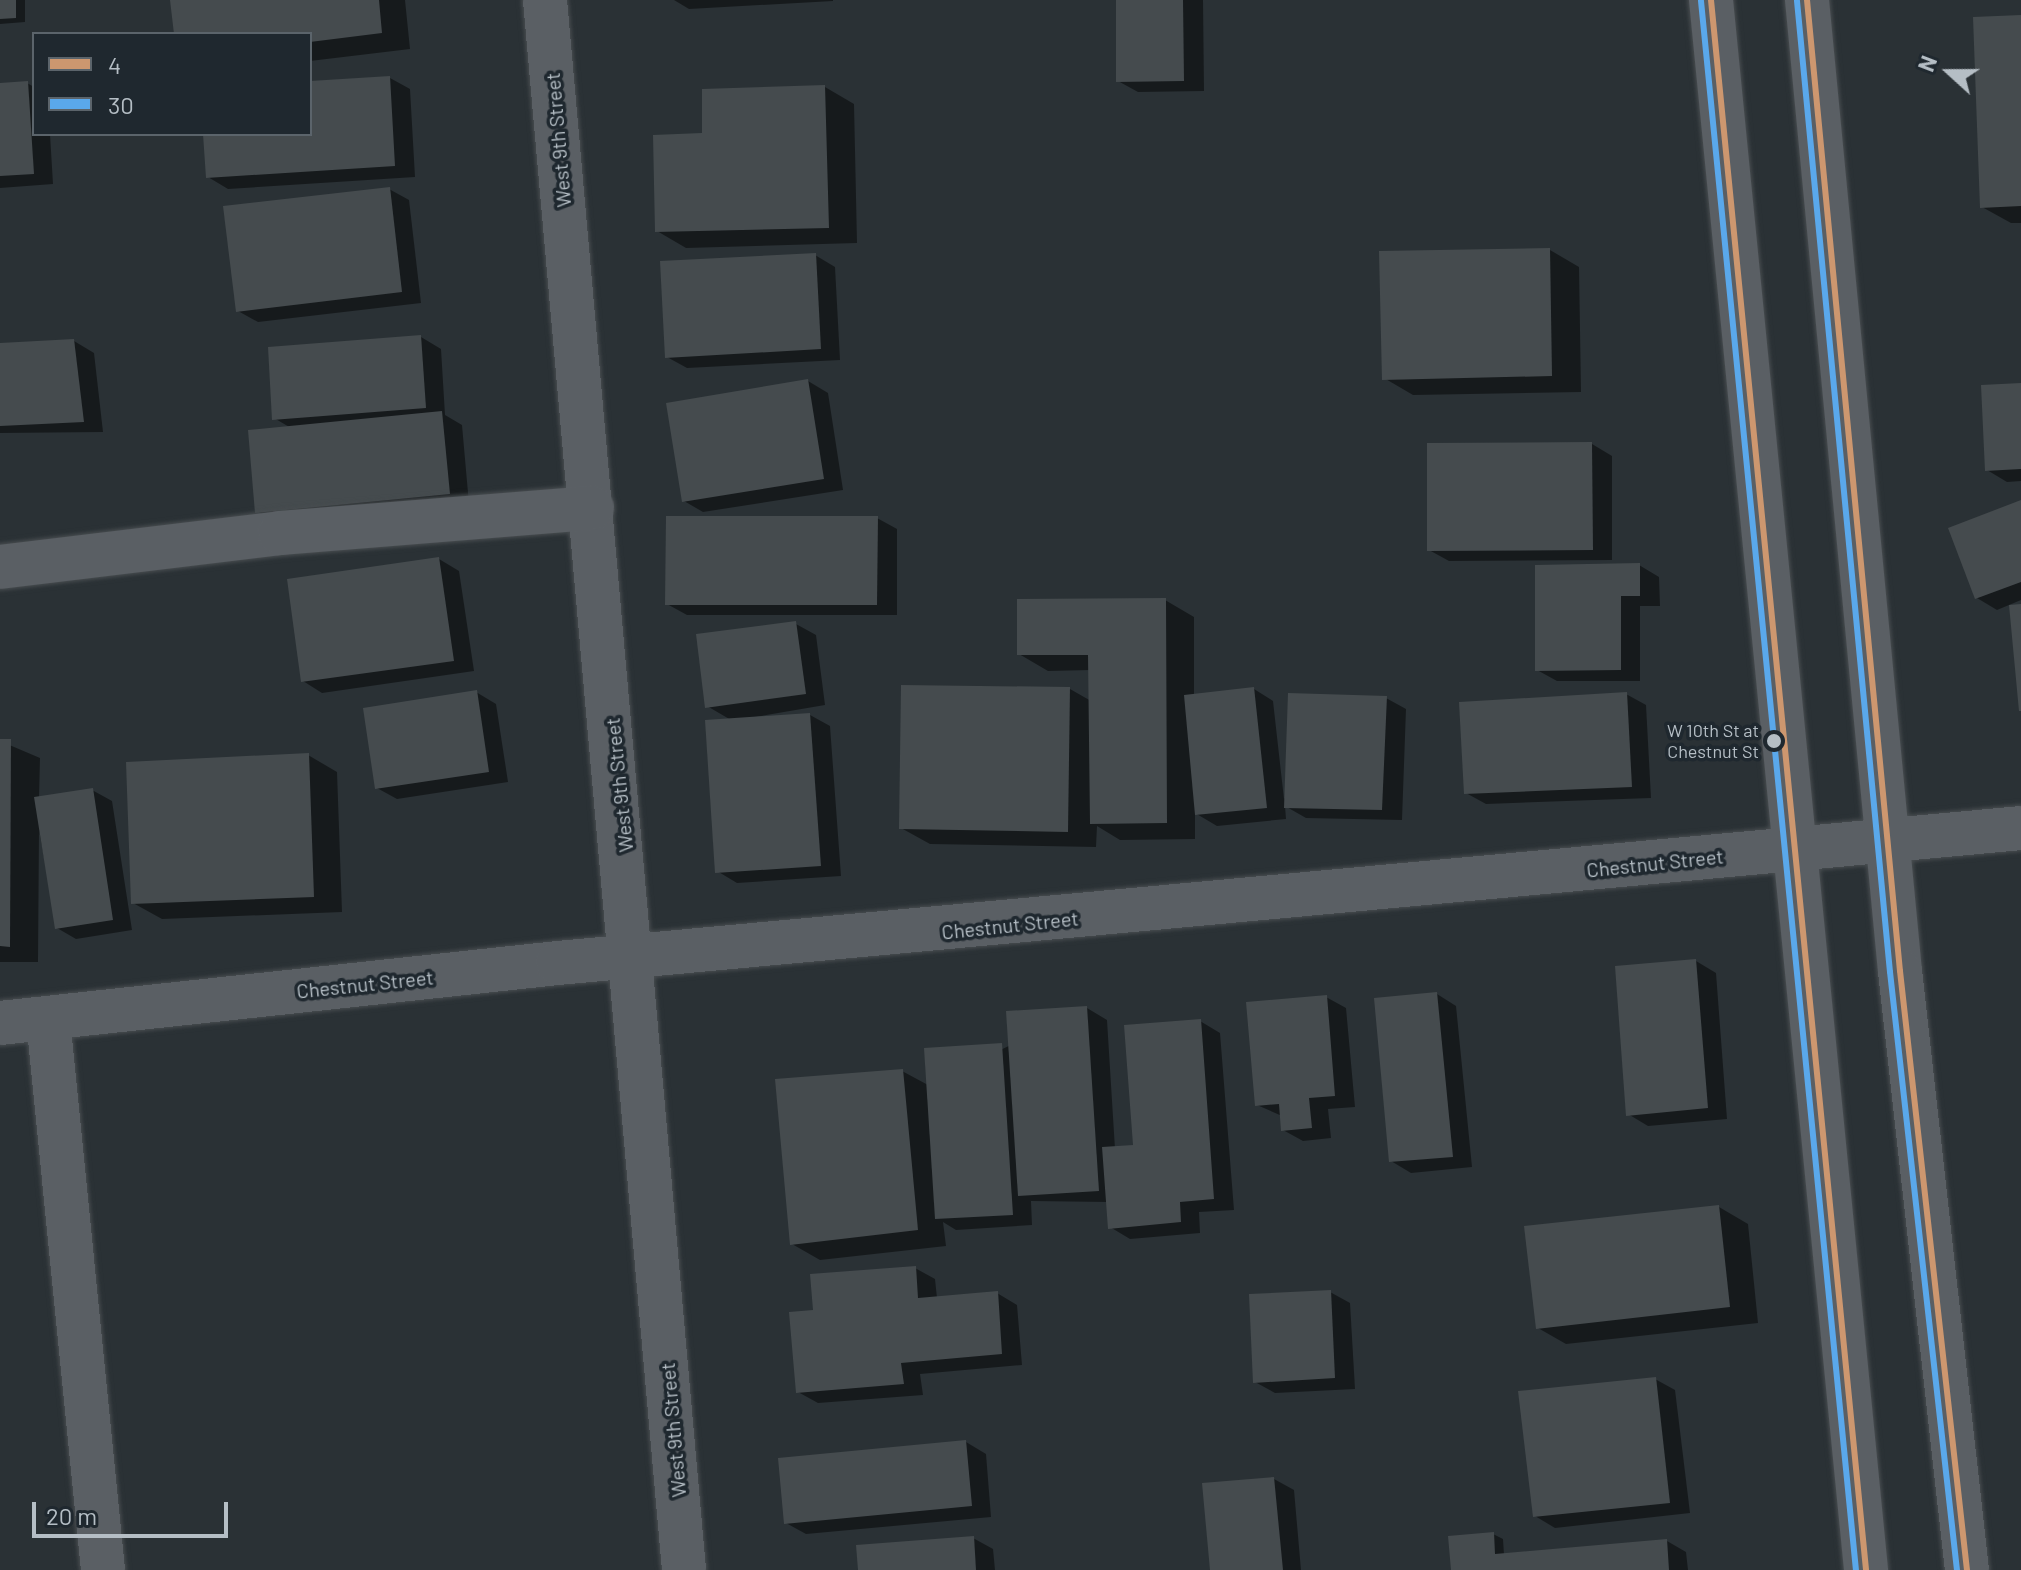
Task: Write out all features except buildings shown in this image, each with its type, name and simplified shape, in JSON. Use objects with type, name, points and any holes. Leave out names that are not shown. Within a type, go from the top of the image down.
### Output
[{"type":"street","name":"West 9th Street","points":[[545,0],[635,957],[684,1570]]},
{"type":"street","points":[[1711,0],[1790,849],[1866,1570]]},
{"type":"street","points":[[1807,0],[1888,839],[1967,1570]]},
{"type":"street","points":[[0,567],[280,533],[592,508]]},
{"type":"street","name":"Chestnut Street","points":[[0,1023],[635,957],[2021,828]]},
{"type":"street","points":[[48,1019],[103,1570]]},
{"type":"transit line","name":"4","points":[[1711,0],[1866,1570]]},
{"type":"transit line","name":"4","points":[[1807,0],[1900,971],[1967,1570]]},
{"type":"transit line","name":"30","points":[[1701,1],[1856,1570]]},
{"type":"transit line","name":"30","points":[[1797,1],[1890,972],[1957,1570]]},
{"type":"place","name":"W 10th St at Chestnut St","points":[[1774,741]]}]
